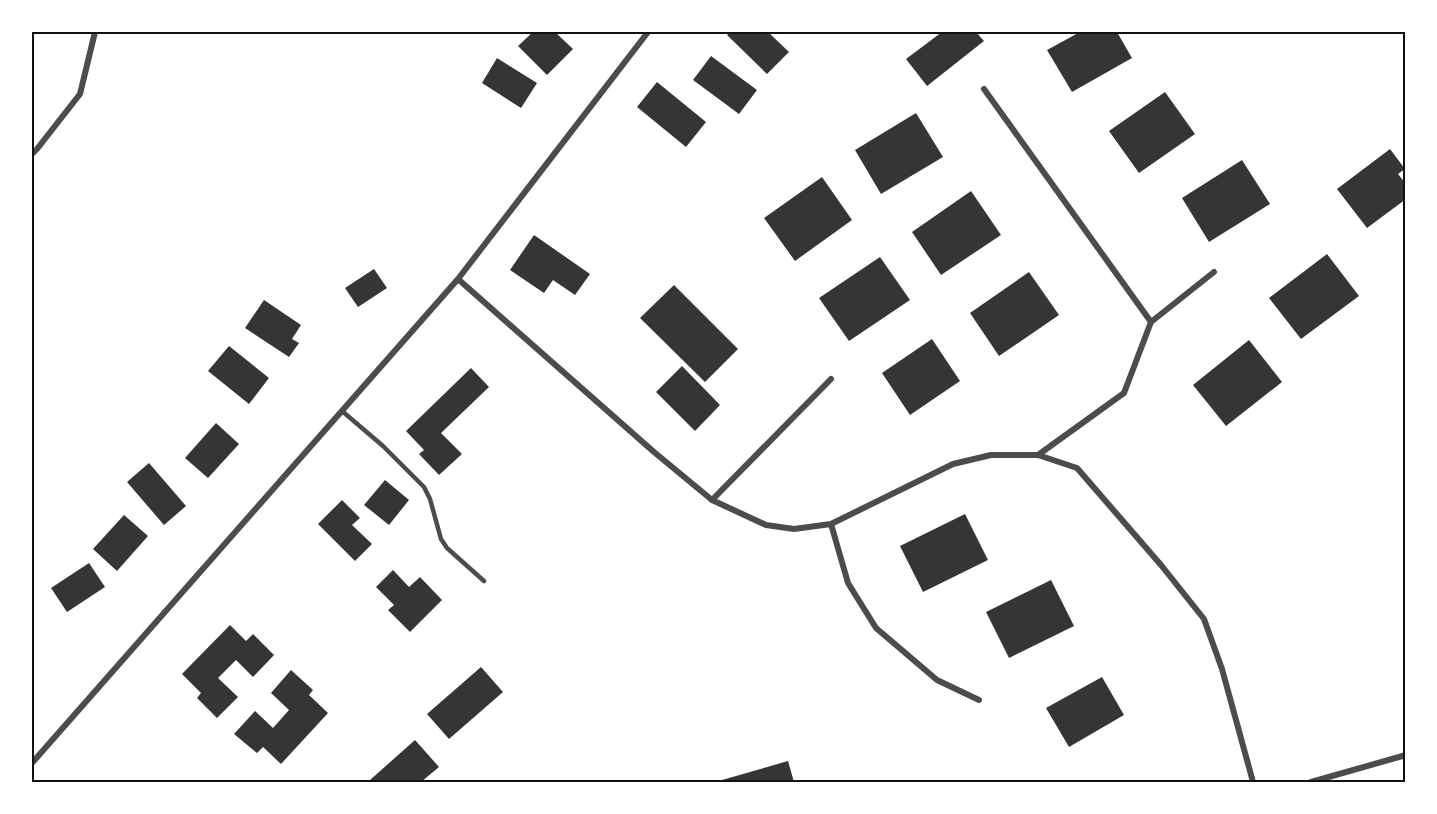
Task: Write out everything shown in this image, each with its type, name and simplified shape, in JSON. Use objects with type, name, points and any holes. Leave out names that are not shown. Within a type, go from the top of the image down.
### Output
[{"type":"street","points":[[32,154],[80,94],[95,32]]},
{"type":"street","points":[[32,763],[458,279],[648,32]]},
{"type":"street","points":[[984,89],[1151,322]]},
{"type":"street","points":[[1038,455],[1124,393],[1151,322],[1214,272]]},
{"type":"street","points":[[458,279],[654,452],[712,500],[766,525],[794,529],[831,524],[953,464],[991,455],[1038,455],[1077,468],[1161,565],[1204,619],[1222,669],[1254,783]]},
{"type":"street","points":[[712,500],[831,379]]},
{"type":"street","points":[[831,524],[848,583],[876,628],[937,680],[979,700]]},
{"type":"street","points":[[1311,783],[1406,755]]},
{"type":"lane","points":[[342,411],[383,446],[424,487],[430,499],[441,539],[447,548],[484,581]]},
{"type":"building","points":[[533,32],[555,32],[573,49],[547,75],[518,46]]},
{"type":"building","points":[[730,32],[768,32],[789,52],[767,74],[727,35]]},
{"type":"building","points":[[942,32],[976,32],[984,41],[927,86],[906,59]]},
{"type":"building","points":[[1080,32],[1117,32],[1132,58],[1072,92],[1047,50]]},
{"type":"building","points":[[711,56],[757,90],[739,114],[693,80]]},
{"type":"building","points":[[497,58],[537,83],[521,108],[482,83]]},
{"type":"building","points":[[657,82],[706,122],[686,147],[637,107]]},
{"type":"building","points":[[1165,92],[1195,134],[1139,173],[1109,131]]},
{"type":"building","points":[[916,113],[943,157],[881,194],[855,150]]},
{"type":"building","points":[[1390,149],[1405,169],[1398,174],[1406,184],[1406,199],[1367,228],[1337,189]]},
{"type":"building","points":[[1242,160],[1270,204],[1209,242],[1182,198]]},
{"type":"building","points":[[822,177],[852,220],[795,261],[764,218]]},
{"type":"building","points":[[971,191],[1001,235],[941,275],[912,232]]},
{"type":"building","points":[[534,235],[590,274],[575,295],[553,280],[544,293],[510,270]]},
{"type":"building","points":[[1327,254],[1359,296],[1301,339],[1269,298]]},
{"type":"building","points":[[880,257],[910,300],[849,341],[819,298]]},
{"type":"building","points":[[374,269],[387,288],[358,307],[345,288]]},
{"type":"building","points":[[1029,272],[1059,315],[999,356],[970,313]]},
{"type":"building","points":[[674,285],[738,349],[705,382],[640,318]]},
{"type":"building","points":[[264,300],[301,325],[292,339],[299,343],[289,357],[245,328]]},
{"type":"building","points":[[932,339],[960,381],[910,415],[882,373]]},
{"type":"building","points":[[1249,340],[1282,382],[1226,426],[1193,385]]},
{"type":"building","points":[[229,346],[269,378],[249,404],[208,371]]},
{"type":"building","points":[[682,366],[720,405],[695,431],[656,392]]},
{"type":"building","points":[[471,368],[489,387],[441,433],[462,454],[439,475],[419,454],[424,450],[406,431]]},
{"type":"building","points":[[216,423],[239,444],[208,478],[185,458]]},
{"type":"building","points":[[149,463],[186,506],[164,525],[127,482]]},
{"type":"building","points":[[385,480],[409,500],[389,525],[364,505]]},
{"type":"building","points":[[342,500],[360,518],[352,525],[372,544],[355,561],[318,524]]},
{"type":"building","points":[[965,514],[988,560],[923,592],[900,546]]},
{"type":"building","points":[[124,515],[148,536],[117,571],[93,549]]},
{"type":"building","points":[[89,563],[105,587],[67,612],[51,588]]},
{"type":"building","points":[[393,570],[409,587],[420,577],[442,600],[410,632],[388,610],[394,605],[376,587]]},
{"type":"building","points":[[1051,580],[1074,626],[1009,658],[986,612]]},
{"type":"building","points":[[230,625],[246,641],[253,634],[274,655],[253,677],[236,660],[218,678],[238,697],[217,718],[197,698],[201,693],[182,674]]},
{"type":"building","points":[[481,667],[503,692],[449,739],[427,714]]},
{"type":"building","points":[[291,670],[313,690],[309,695],[328,713],[281,764],[263,747],[257,753],[234,734],[255,711],[273,728],[289,710],[271,693]]},
{"type":"building","points":[[1102,677],[1124,715],[1069,747],[1046,708]]},
{"type":"building","points":[[415,740],[439,767],[421,782],[372,782],[370,780]]},
{"type":"building","points":[[788,761],[794,782],[715,782]]}]
